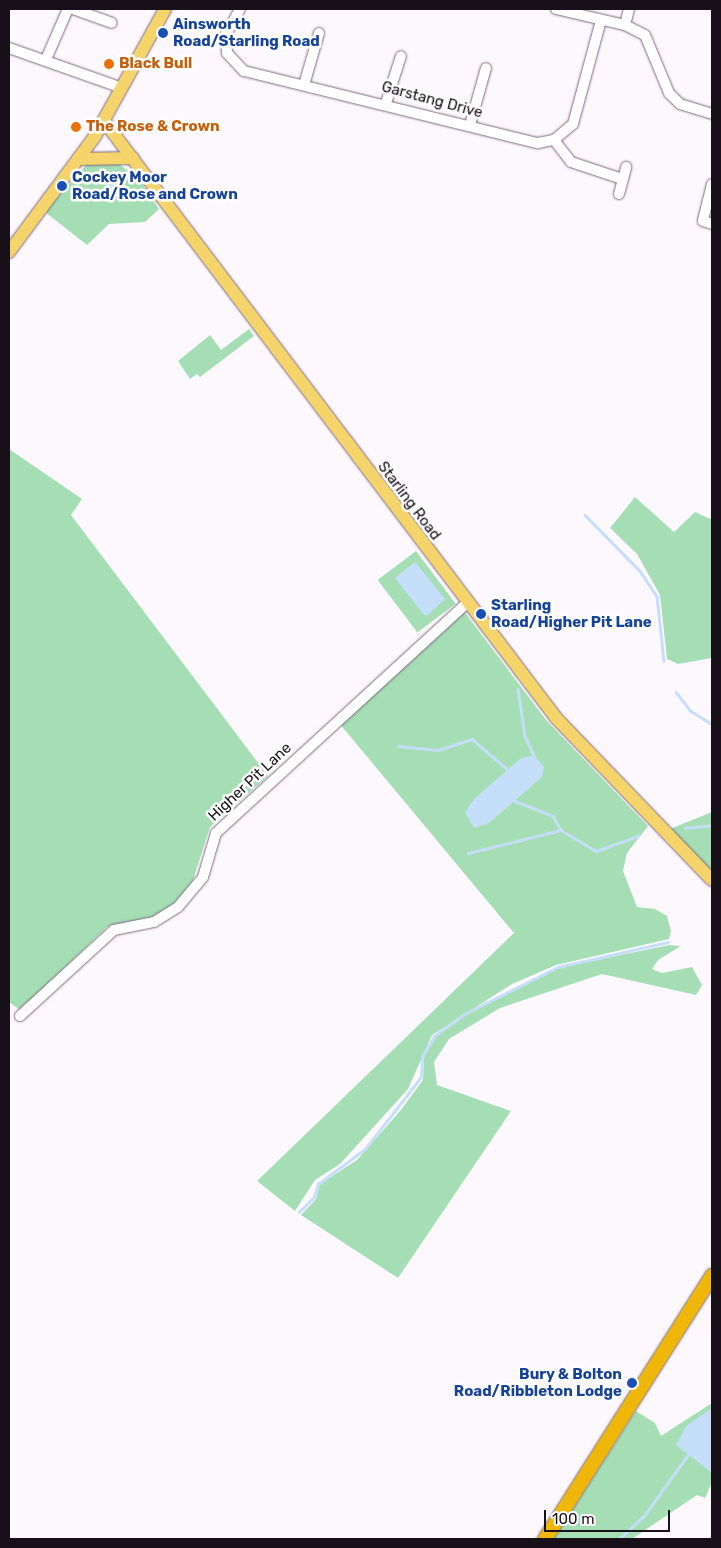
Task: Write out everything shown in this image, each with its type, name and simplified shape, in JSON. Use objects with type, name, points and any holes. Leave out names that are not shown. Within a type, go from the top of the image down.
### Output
[{"type":"highway","points":[[545,1539],[712,1276]]},
{"type":"main road","points":[[9,252],[104,121],[165,9]]},
{"type":"main road","name":"Starling Road","points":[[104,121],[467,603],[557,718],[712,880]]},
{"type":"main road","points":[[78,159],[133,158]]},
{"type":"street","points":[[47,58],[68,9]]},
{"type":"street","points":[[73,9],[112,23]]},
{"type":"street","name":"Garstang Drive","points":[[240,9],[226,34],[227,54],[244,71],[386,103],[538,142],[554,140]]},
{"type":"street","points":[[556,9],[626,25],[645,35],[669,93],[680,104],[712,114]]},
{"type":"street","points":[[626,25],[629,9]]},
{"type":"street","points":[[601,20],[572,124],[554,140],[570,162],[622,180]]},
{"type":"street","points":[[304,86],[320,33]]},
{"type":"street","points":[[9,48],[47,58],[122,88]]},
{"type":"street","points":[[386,103],[400,56]]},
{"type":"street","points":[[470,125],[486,68]]},
{"type":"street","points":[[619,194],[626,167]]},
{"type":"street","points":[[712,184],[703,221],[712,224]]},
{"type":"street","name":"Higher Pit Lane","points":[[20,1016],[114,930],[154,922],[178,907],[203,877],[216,833],[467,603]]},
{"type":"green space","points":[[116,162],[138,178],[159,209],[145,222],[109,224],[87,245],[45,212],[87,164]]},
{"type":"green space","points":[[249,329],[254,336],[200,377],[197,374],[190,379],[178,361],[210,335],[221,350]]},
{"type":"green space","points":[[9,449],[82,499],[71,515],[268,776],[210,827],[193,880],[178,900],[154,919],[107,927],[20,1010],[9,1002]]},
{"type":"green space","points":[[635,497],[674,532],[695,512],[710,519],[712,515],[712,658],[678,664],[667,659],[660,595],[637,554],[610,528]]},
{"type":"green space","points":[[416,551],[456,604],[417,633],[378,580]]},
{"type":"green space","points":[[463,610],[546,720],[648,826],[627,853],[623,871],[637,907],[655,909],[667,916],[671,931],[669,939],[556,965],[512,984],[432,1035],[408,1089],[340,1164],[315,1180],[295,1211],[257,1181],[514,933],[339,723]]},
{"type":"green space","points":[[712,812],[712,873],[670,829]]},
{"type":"green space","points":[[669,945],[681,946],[658,960],[652,969],[662,973],[692,967],[702,985],[696,995],[602,974],[500,1008],[449,1039],[434,1062],[437,1085],[511,1111],[398,1278],[301,1215],[316,1199],[320,1184],[357,1160],[400,1111],[423,1080],[424,1057],[436,1037],[466,1015],[559,968]]},
{"type":"green space","points":[[712,1403],[712,1482],[705,1498],[697,1495],[632,1539],[554,1539],[636,1411],[655,1423],[661,1436]]},
{"type":"water","points":[[109,181],[117,181],[123,187],[123,195],[117,201],[109,201],[103,195],[103,187]]},
{"type":"water","points":[[415,562],[445,599],[428,615],[424,615],[395,578]]},
{"type":"water","points":[[534,755],[544,767],[542,777],[489,823],[474,828],[465,812],[475,798],[520,759]]},
{"type":"water","points":[[712,1408],[712,1473],[676,1445],[686,1426]]},
{"type":"waterway","points":[[585,515],[640,571],[657,596],[664,661]]},
{"type":"waterway","points":[[518,689],[525,736],[534,755]]},
{"type":"waterway","points":[[676,692],[691,711],[712,724]]},
{"type":"waterway","points":[[398,746],[438,750],[472,739],[507,769]]},
{"type":"waterway","points":[[515,801],[553,816],[561,830]]},
{"type":"waterway","points":[[685,828],[712,825]]},
{"type":"waterway","points":[[468,853],[561,830],[596,851],[638,836]]},
{"type":"waterway","points":[[299,1212],[314,1197],[318,1184],[365,1149],[421,1077],[422,1057],[434,1036],[464,1014],[558,967],[668,942]]},
{"type":"waterway","points":[[619,1539],[644,1516],[689,1453]]},
{"type":"place","name":"Ainsworth Road/Starling Road","points":[[163,33]]},
{"type":"place","name":"Black Bull","points":[[109,64]]},
{"type":"place","name":"The Rose & Crown","points":[[76,127]]},
{"type":"place","name":"Cockey Moor Road/Rose and Crown","points":[[62,186]]},
{"type":"place","name":"Starling Road/Higher Pit Lane","points":[[481,614]]},
{"type":"place","name":"Bury & Bolton Road/Ribbleton Lodge","points":[[632,1383]]}]
